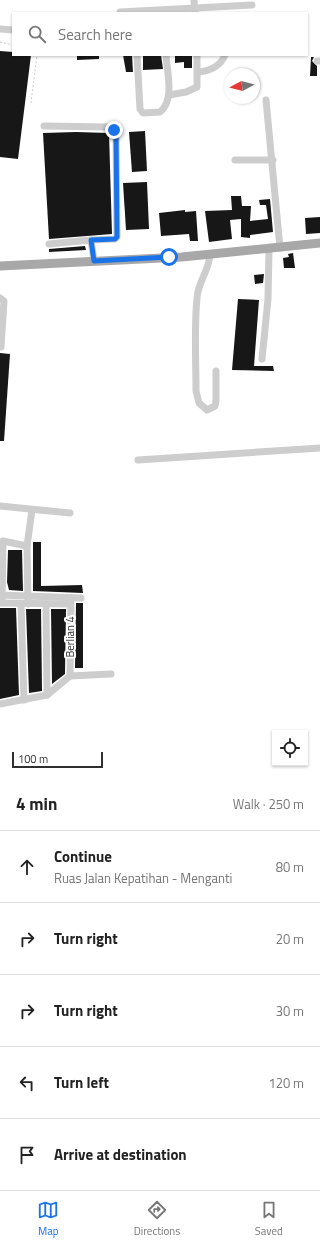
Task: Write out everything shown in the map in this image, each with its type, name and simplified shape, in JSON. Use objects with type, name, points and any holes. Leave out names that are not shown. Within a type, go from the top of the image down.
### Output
[{"type":"main road","points":[[0,266],[269,250],[320,243]]},
{"type":"street","points":[[120,12],[164,11],[194,7],[224,10],[252,6]]},
{"type":"street","points":[[0,28],[12,30]]},
{"type":"street","points":[[137,56],[141,111],[146,113],[160,112],[167,103],[169,95],[166,56]]},
{"type":"street","points":[[169,95],[195,89],[198,85],[197,56]]},
{"type":"street","points":[[198,72],[208,71],[215,67],[224,56]]},
{"type":"street","points":[[266,100],[274,160],[280,248]]},
{"type":"street","points":[[44,126],[107,127],[114,130],[116,134],[117,237],[115,239],[48,244]]},
{"type":"street","points":[[235,160],[274,160]]},
{"type":"street","points":[[91,240],[94,261]]},
{"type":"street","points":[[262,359],[268,300],[269,250]]},
{"type":"street","points":[[210,254],[209,266],[203,278],[197,298],[196,391],[199,403],[207,410],[215,406],[216,371]]},
{"type":"street","points":[[0,298],[4,301],[1,347]]},
{"type":"street","points":[[138,460],[320,448]]},
{"type":"street","points":[[0,506],[70,513]]},
{"type":"street","points":[[24,700],[27,546],[32,510]]},
{"type":"street","points":[[27,546],[3,541],[1,599],[46,604],[81,598]]},
{"type":"street","points":[[25,602],[70,601]]},
{"type":"street","name":"Berlian 4","points":[[70,601],[70,676]]},
{"type":"street","points":[[46,604],[47,694]]},
{"type":"street","points":[[0,704],[47,694],[70,676],[110,674]]},
{"type":"path","points":[[0,42],[12,44]]},
{"type":"path","points":[[31,103],[37,56]]},
{"type":"building","points":[[0,51],[12,52],[12,56],[31,56],[18,159],[0,157]]},
{"type":"building","points":[[77,56],[99,56],[99,59],[77,60]]},
{"type":"building","points":[[123,56],[132,56],[133,72],[126,72]]},
{"type":"building","points":[[143,56],[161,56],[163,69],[143,70]]},
{"type":"building","points":[[175,56],[192,56],[192,68],[184,68],[184,62],[175,63]]},
{"type":"building","points":[[311,57],[314,57],[312,61],[317,66],[317,76],[310,76]]},
{"type":"building","points":[[145,131],[147,171],[132,172],[129,132]]},
{"type":"building","points":[[43,133],[109,133],[112,234],[49,239]]},
{"type":"building","points":[[147,182],[149,229],[126,230],[123,183]]},
{"type":"building","points":[[231,196],[241,196],[242,206],[251,206],[250,221],[268,219],[266,205],[260,205],[259,200],[270,199],[273,232],[250,235],[250,238],[241,237],[241,219],[230,220],[232,239],[209,242],[205,211],[232,210]]},
{"type":"building","points":[[185,210],[185,212],[196,211],[198,241],[190,241],[189,234],[161,236],[159,213]]},
{"type":"building","points":[[320,217],[320,233],[306,234],[305,218]]},
{"type":"building","points":[[85,246],[86,250],[49,252],[49,249]]},
{"type":"building","points":[[293,253],[295,268],[284,268],[283,258],[289,257],[288,254]]},
{"type":"building","points":[[264,274],[263,283],[255,284],[254,275]]},
{"type":"building","points":[[238,299],[259,300],[254,366],[273,366],[274,371],[232,370]]},
{"type":"building","points":[[0,353],[10,354],[4,441],[0,441]]},
{"type":"building","points":[[33,542],[41,542],[41,586],[82,585],[83,593],[33,591]]},
{"type":"building","points":[[8,550],[22,550],[23,591],[9,590],[7,582]]},
{"type":"building","points":[[76,603],[83,603],[83,668],[75,668]]},
{"type":"building","points":[[0,608],[16,608],[19,695],[0,699]]},
{"type":"building","points":[[26,609],[41,609],[42,691],[29,693]]},
{"type":"building","points":[[51,609],[66,609],[65,674],[52,684]]},
{"type":"route","points":[[114,130],[116,134],[117,237],[115,239],[91,240],[94,261],[169,257]]}]
